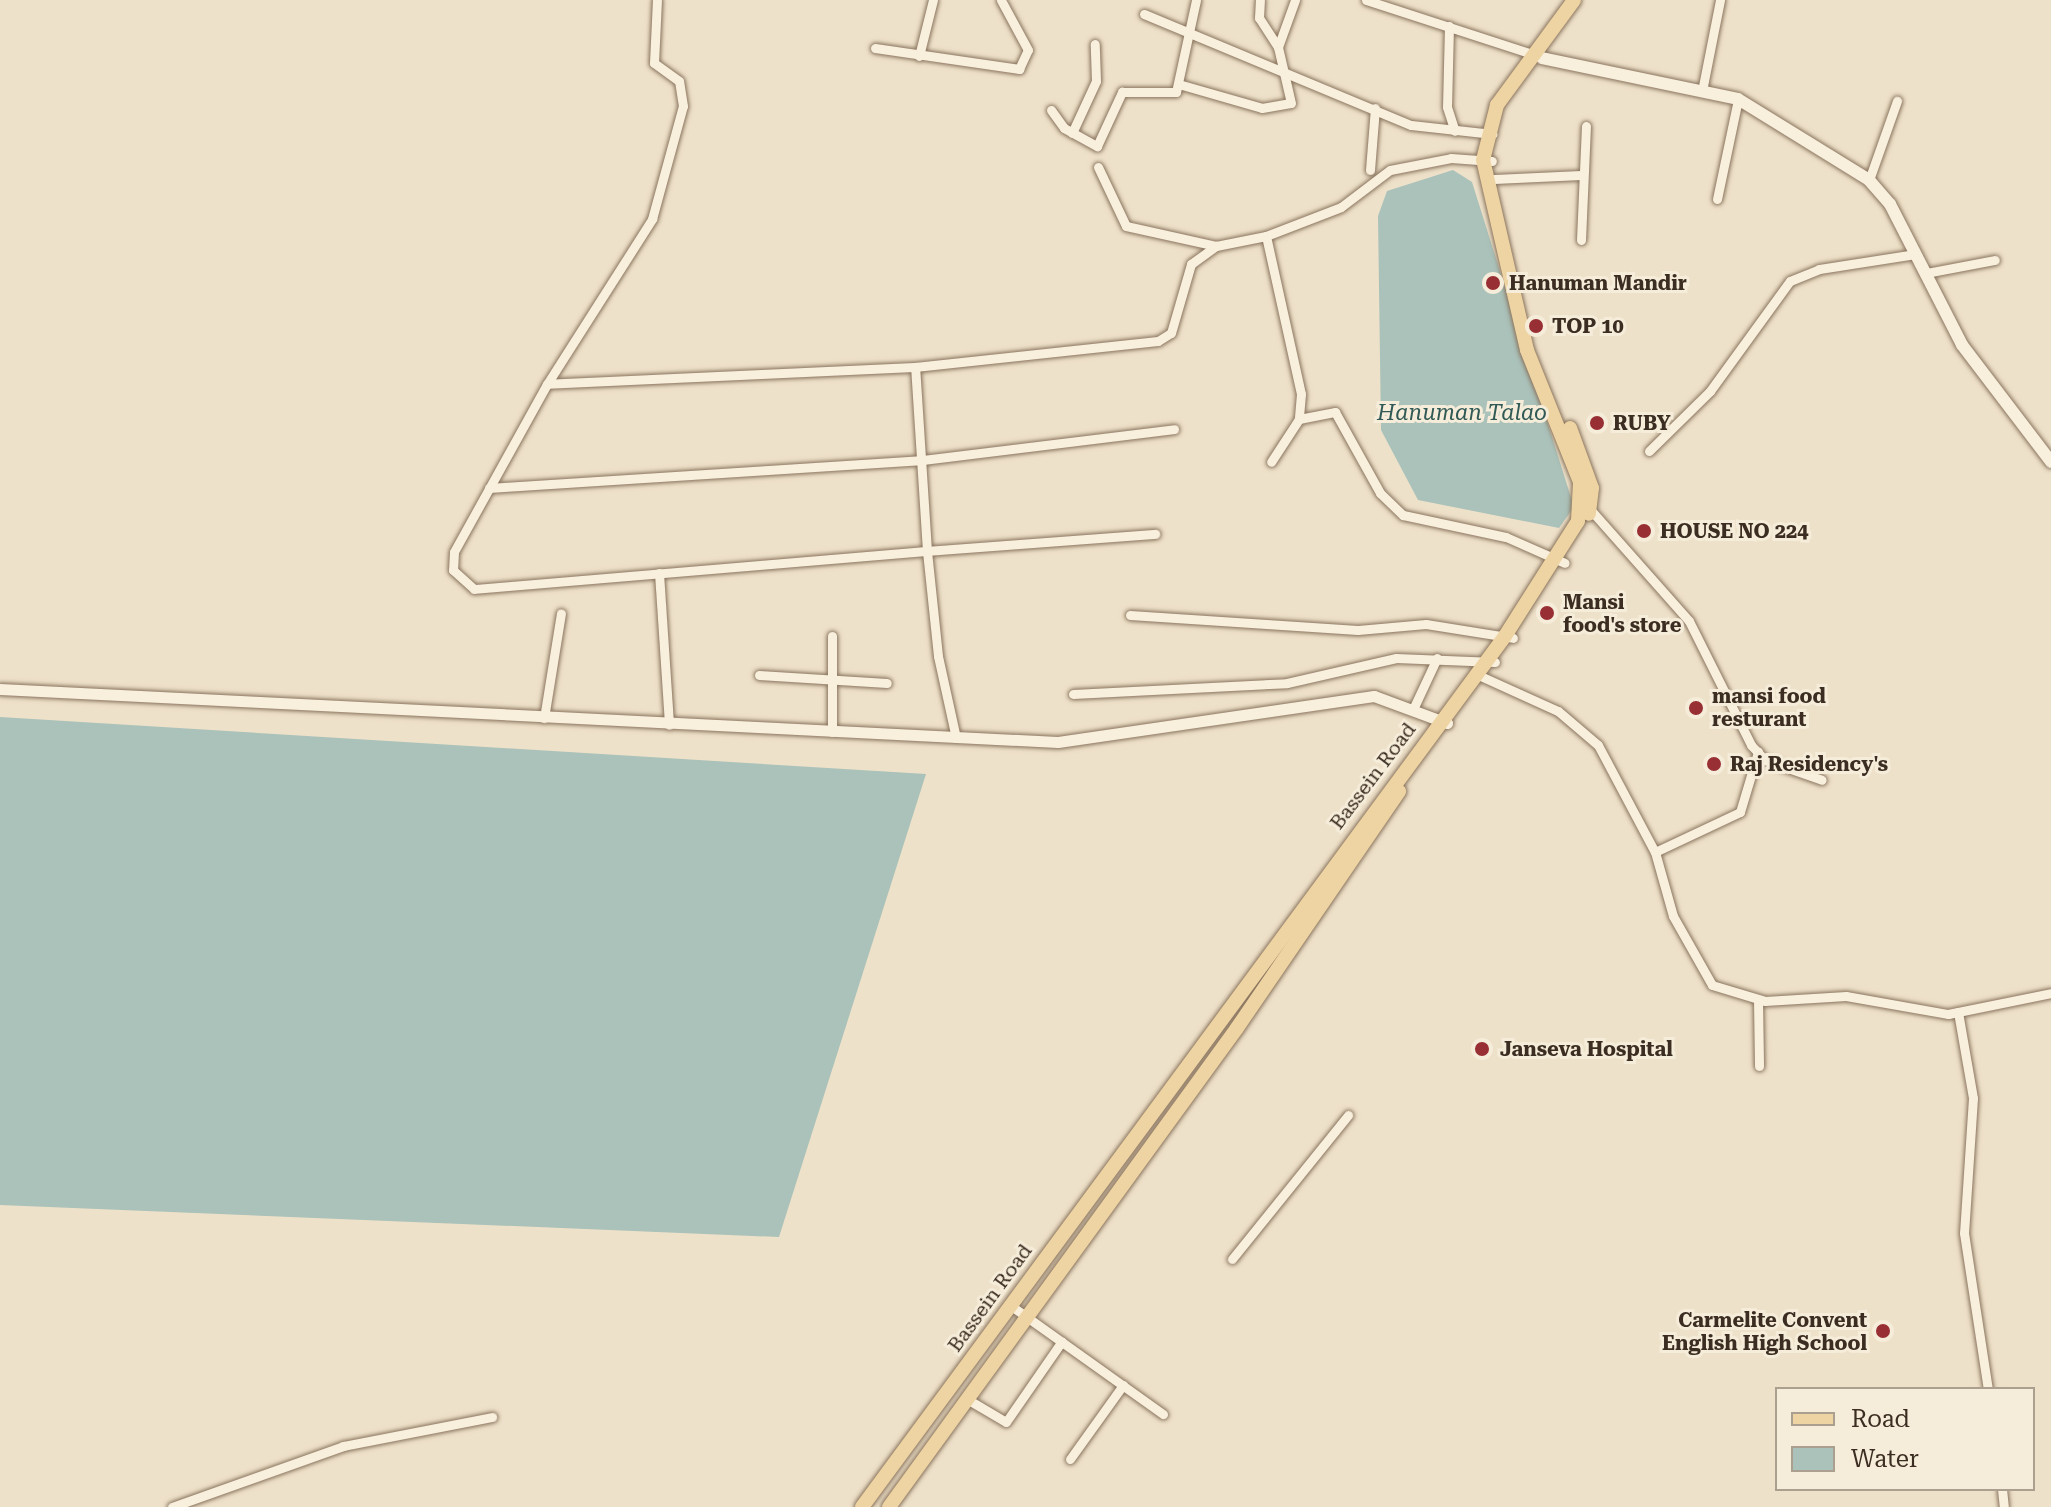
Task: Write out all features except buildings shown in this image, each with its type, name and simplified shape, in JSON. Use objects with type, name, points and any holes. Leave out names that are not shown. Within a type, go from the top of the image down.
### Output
[{"type":"main road","points":[[1574,0],[1490,134],[1488,161],[1527,350],[1567,443],[1586,507]]},
{"type":"main road","points":[[1538,56],[1584,0]]},
{"type":"main road","points":[[1538,56],[1609,77],[1703,86],[1738,99],[1869,180],[1916,254],[1962,345],[2051,462]]},
{"type":"main road","points":[[1488,161],[1537,355],[1585,462],[1586,507]]},
{"type":"main road","name":"Bassein Road","points":[[862,1507],[1127,1146],[1509,637],[1562,562],[1586,507]]},
{"type":"main road","name":"Bassein Road","points":[[889,1507],[1144,1157],[1444,721]]},
{"type":"main road","points":[[1127,1146],[1144,1157]]},
{"type":"street","points":[[657,0],[654,63],[679,81],[683,106],[652,219],[547,384],[454,552],[453,570],[463,584],[474,589],[1155,534]]},
{"type":"street","points":[[919,56],[933,0]]},
{"type":"street","points":[[875,48],[1019,69],[1028,50],[1001,0]]},
{"type":"street","points":[[1182,85],[1194,31],[1196,0]]},
{"type":"street","points":[[1051,110],[1072,133],[1097,146],[1122,92],[1146,98],[1182,85],[1222,101],[1287,107],[1292,97],[1278,47],[1259,18],[1260,0]]},
{"type":"street","points":[[1278,47],[1295,0]]},
{"type":"street","points":[[1366,0],[1538,56]]},
{"type":"street","points":[[1703,86],[1720,0]]},
{"type":"street","points":[[1144,14],[1194,31],[1286,74],[1432,131],[1490,134]]},
{"type":"street","points":[[1449,26],[1446,91],[1455,131]]},
{"type":"street","points":[[1072,133],[1096,81],[1095,44]]},
{"type":"street","points":[[1717,199],[1738,99]]},
{"type":"street","points":[[1869,180],[1897,101]]},
{"type":"street","points":[[1370,170],[1375,108]]},
{"type":"street","points":[[1581,240],[1581,175],[1586,126]]},
{"type":"street","points":[[1098,167],[1126,226],[1216,246],[1266,236],[1341,207],[1390,170],[1451,158],[1488,161]]},
{"type":"street","points":[[1494,179],[1581,175]]},
{"type":"street","points":[[1266,236],[1301,394],[1299,419],[1271,462]]},
{"type":"street","points":[[547,384],[915,367],[1158,341],[1171,333],[1191,264],[1216,246]]},
{"type":"street","points":[[1649,451],[1710,391],[1790,281],[1819,269],[1916,254]]},
{"type":"street","points":[[1926,273],[1995,260]]},
{"type":"street","points":[[915,367],[927,551],[938,656],[956,738]]},
{"type":"street","points":[[1299,419],[1335,412],[1380,493],[1403,515],[1506,537],[1562,562]]},
{"type":"street","points":[[489,488],[923,460],[1174,429]]},
{"type":"street","points":[[1586,507],[1689,621],[1758,752],[1822,780]]},
{"type":"street","points":[[659,573],[669,725]]},
{"type":"street","points":[[544,718],[561,613]]},
{"type":"street","points":[[1130,615],[1358,630],[1426,624],[1509,637]]},
{"type":"street","points":[[832,636],[832,732]]},
{"type":"street","points":[[1073,694],[1189,693],[1210,685],[1287,683],[1396,658],[1437,658],[1485,669],[1588,731],[1655,852],[1691,954],[1712,985],[1758,1000],[1846,996],[1958,1012],[2051,993]]},
{"type":"street","points":[[1414,707],[1437,658]]},
{"type":"street","points":[[759,675],[887,683]]},
{"type":"street","points":[[0,689],[669,725],[1058,742],[1374,696],[1414,707],[1444,721]]},
{"type":"street","points":[[1655,852],[1740,812],[1758,752]]},
{"type":"street","points":[[1758,1000],[1759,1066]]},
{"type":"street","points":[[1958,1012],[1973,1098],[1964,1233],[1988,1387]]},
{"type":"street","points":[[1232,1259],[1348,1115]]},
{"type":"street","points":[[1010,1305],[1163,1414]]},
{"type":"street","points":[[967,1399],[1006,1422],[1062,1341]]},
{"type":"street","points":[[1070,1459],[1123,1385]]},
{"type":"street","points":[[172,1507],[343,1446],[492,1417]]},
{"type":"water","name":"Hanuman Talao","points":[[1453,170],[1472,182],[1574,507],[1559,528],[1418,500],[1381,430],[1378,216],[1387,191]]},
{"type":"water","points":[[0,717],[926,774],[779,1237],[0,1205]]},
{"type":"place","name":"Hanuman Mandir","points":[[1493,283]]},
{"type":"place","name":"TOP 10","points":[[1536,326]]},
{"type":"place","name":"RUBY","points":[[1597,423]]},
{"type":"place","name":"HOUSE NO 224","points":[[1644,531]]},
{"type":"place","name":"Mansi food's store","points":[[1547,613]]},
{"type":"place","name":"mansi food resturant","points":[[1696,708]]},
{"type":"place","name":"Raj Residency's","points":[[1714,764]]},
{"type":"place","name":"Janseva Hospital","points":[[1482,1049]]},
{"type":"place","name":"Carmelite Convent English High School","points":[[1883,1331]]}]
